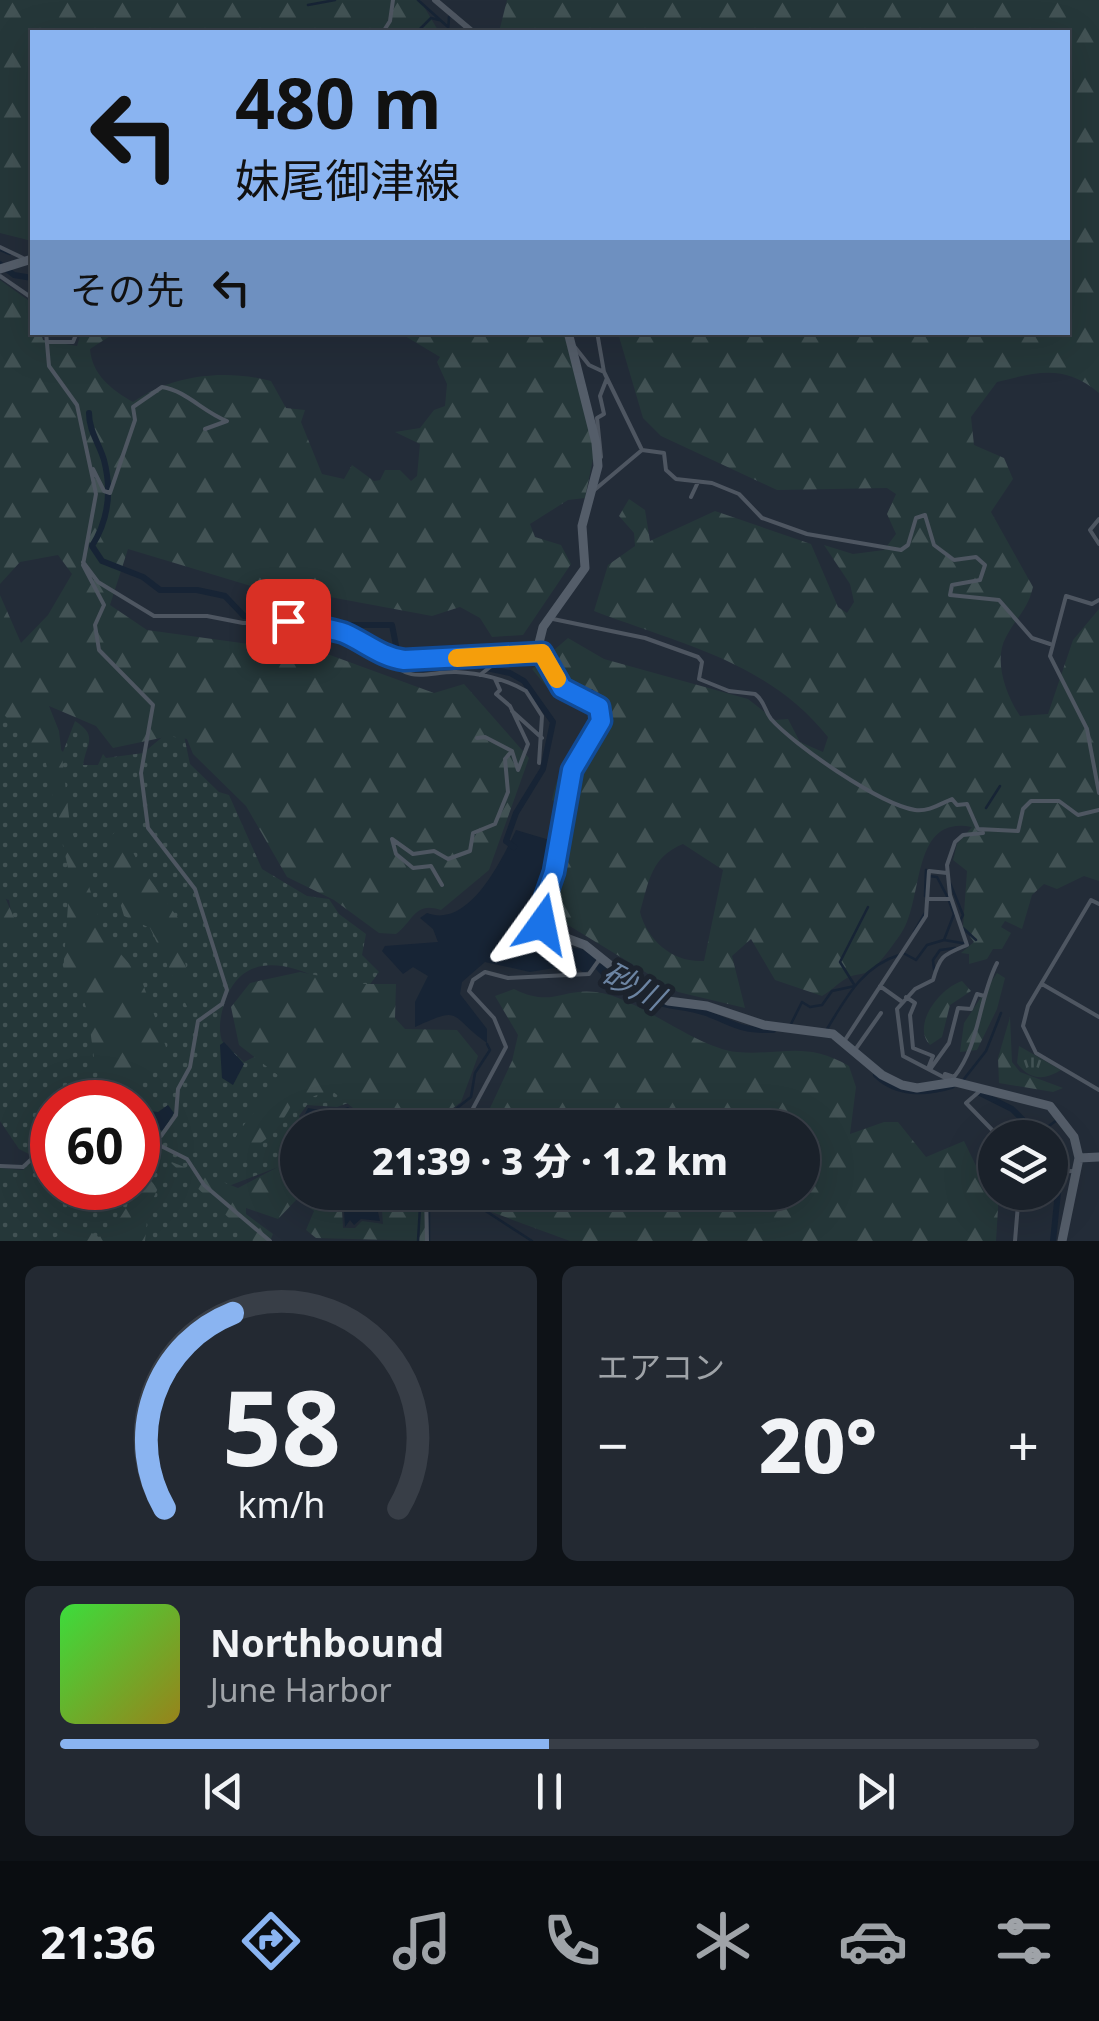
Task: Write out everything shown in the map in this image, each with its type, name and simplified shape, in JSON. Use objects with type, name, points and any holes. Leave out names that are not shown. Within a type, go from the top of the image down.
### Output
[{"type":"main road","points":[[4,271],[30,260]]},
{"type":"main road","points":[[569,337],[596,443],[598,466],[582,526],[585,568],[539,637],[542,653],[562,688],[596,704],[602,716],[573,766],[554,872],[540,918],[550,934],[586,945],[621,974],[668,1000],[707,1006],[764,1025],[826,1032],[844,1041],[882,1076],[902,1085],[917,1088],[951,1081],[1050,1106],[1074,1137],[1079,1158],[1062,1241]]},
{"type":"main road","points":[[1079,1158],[1099,1157]]},
{"type":"street","points":[[384,30],[393,0]]},
{"type":"street","points":[[435,0],[471,30]]},
{"type":"street","points":[[0,248],[30,260]]},
{"type":"street","points":[[4,271],[30,296]]},
{"type":"street","points":[[46,335],[49,366],[74,398],[96,500],[83,562],[104,605],[95,625],[99,650],[153,705],[141,773],[148,828],[195,889],[227,990],[222,1004],[198,1021],[190,1067],[178,1089],[174,1120],[160,1136]]},
{"type":"street","points":[[47,342],[73,342],[76,335]]},
{"type":"street","points":[[597,335],[604,372],[642,450]]},
{"type":"street","points":[[569,337],[590,365],[604,372]]},
{"type":"street","points":[[598,466],[602,436],[598,418],[605,408],[600,396],[607,378]]},
{"type":"street","points":[[90,466],[108,493],[116,487],[135,420],[133,407],[167,387],[188,397],[206,414],[227,421],[205,429]]},
{"type":"street","points":[[590,493],[642,450],[662,451],[666,470],[676,479],[739,494],[767,520],[808,534],[901,550],[908,546],[916,518],[925,515],[934,545],[954,560],[976,558],[985,565],[980,580],[952,585],[950,595],[999,600],[1032,638],[1050,644]]},
{"type":"street","points":[[691,497],[698,482]]},
{"type":"street","points":[[1099,519],[1090,530],[1099,544]]},
{"type":"street","points":[[83,562],[98,582],[154,616],[207,616],[242,624],[299,622],[313,630],[343,632],[396,659],[542,653]]},
{"type":"street","points":[[1099,600],[1092,604],[1066,596],[1050,644],[1055,670],[1074,695],[1086,729],[1099,793]]},
{"type":"street","points":[[548,619],[650,640],[698,657],[702,662],[699,679],[729,691],[755,694],[773,722],[785,728],[801,748],[860,786],[914,810],[950,800],[968,804],[977,828],[994,832]]},
{"type":"street","points":[[396,659],[399,670],[415,676],[483,672],[503,657]]},
{"type":"street","points":[[483,672],[516,685],[534,701],[542,716],[539,763]]},
{"type":"street","points":[[495,679],[500,690],[496,694],[542,738]]},
{"type":"street","points":[[477,738],[486,737],[512,752],[517,770],[528,744],[512,711]]},
{"type":"street","points":[[442,885],[431,866],[413,868],[399,856],[392,839],[413,854],[434,851],[446,859],[470,851],[474,833],[496,822],[508,786],[504,762],[512,752]]},
{"type":"street","points":[[997,963],[965,1064],[954,1077],[904,1056],[896,1025],[903,999],[933,980],[936,960],[943,953],[967,944],[946,874],[952,846],[965,835],[1018,832],[1023,809],[1032,801],[1059,801],[1082,815],[1099,810]]},
{"type":"street","points":[[844,1041],[928,914],[928,871],[946,874]]},
{"type":"street","points":[[928,899],[951,899]]},
{"type":"street","points":[[1099,904],[1091,900],[1023,1019],[1028,1043],[1040,1055],[1099,1090]]},
{"type":"street","points":[[472,1110],[506,1047],[494,1018],[469,990],[473,980],[486,972],[508,978],[539,979],[589,974],[599,959]]},
{"type":"street","points":[[1042,984],[1099,1017]]},
{"type":"street","points":[[880,986],[916,1003],[910,1015],[914,1048],[933,1056],[929,1068]]},
{"type":"street","points":[[929,1068],[949,1043],[958,1008],[971,1008],[976,994],[984,996]]},
{"type":"street","points":[[855,1051],[880,1013]]},
{"type":"street","points":[[942,1074],[951,1081]]},
{"type":"street","points":[[979,1091],[966,1103],[983,1120]]},
{"type":"street","points":[[160,1146],[186,1160],[204,1185],[270,1241]]},
{"type":"street","points":[[0,1166],[23,1166],[30,1160]]},
{"type":"street","points":[[1068,1171],[1078,1171]]},
{"type":"street","points":[[426,1210],[427,1241]]},
{"type":"street","points":[[1014,1241],[1017,1210]]},
{"type":"green space","points":[[0,0],[420,0],[438,30],[30,30],[30,240],[0,233]]},
{"type":"green space","points":[[507,0],[1099,0],[1099,393],[1062,374],[1025,375],[997,382],[971,417],[974,445],[1004,458],[1013,479],[991,512],[1033,587],[1002,646],[1006,688],[1020,716],[1048,714],[1073,640],[1099,609],[1099,881],[1084,876],[1057,889],[1044,884],[1032,895],[1022,929],[1005,921],[1001,927],[1011,933],[1002,949],[993,949],[987,959],[969,964],[969,954],[961,953],[974,942],[963,927],[967,871],[953,860],[957,844],[972,827],[952,827],[938,834],[928,847],[908,920],[873,968],[847,978],[822,996],[775,980],[751,939],[732,956],[745,1008],[678,992],[563,922],[560,883],[572,810],[552,800],[567,760],[600,735],[610,703],[592,689],[550,691],[532,669],[568,638],[604,659],[748,699],[775,720],[788,719],[800,742],[823,752],[828,737],[805,711],[751,673],[594,611],[608,565],[635,546],[634,533],[619,516],[629,499],[645,510],[650,541],[715,511],[811,544],[838,607],[847,613],[854,602],[850,584],[824,545],[853,554],[884,550],[896,534],[887,514],[896,494],[887,488],[777,490],[661,436],[643,418],[619,335],[1070,335],[1070,30],[500,30]],"holes":[[[683,844],[723,870],[704,961],[682,958],[663,948],[649,932],[640,912],[658,863]]]},
{"type":"green space","points":[[0,280],[30,302],[30,335],[77,346],[80,335],[112,335],[90,349],[92,358],[104,381],[133,402],[165,385],[200,376],[236,375],[271,381],[286,408],[305,410],[301,422],[322,474],[344,479],[352,465],[374,481],[380,480],[385,470],[400,470],[411,481],[417,476],[420,444],[395,432],[420,428],[434,410],[445,406],[447,384],[437,362],[440,357],[403,335],[565,335],[595,449],[585,498],[568,500],[530,524],[535,537],[561,545],[571,564],[523,635],[492,637],[480,618],[460,607],[432,616],[303,592],[268,591],[128,549],[110,605],[147,630],[330,655],[434,693],[464,684],[529,758],[489,870],[441,910],[420,910],[396,934],[379,933],[334,900],[287,877],[246,806],[193,754],[187,739],[170,736],[113,748],[96,726],[49,706],[59,731],[70,825],[104,935],[140,976],[166,1047],[158,1062],[139,1080],[99,1077],[85,1003],[78,988],[63,973],[70,878],[46,763],[0,710],[0,595],[21,643],[48,615],[72,574],[58,555],[20,562],[0,584]]},
{"type":"green space","points":[[0,686],[63,752],[75,721],[82,726],[89,736],[83,765],[98,765],[103,754],[106,758],[143,753],[166,734],[183,731],[190,764],[219,792],[229,795],[262,869],[307,896],[329,899],[339,914],[366,934],[362,955],[379,972],[368,987],[268,965],[245,973],[225,1001],[220,1023],[222,1041],[244,1062],[254,1057],[266,1033],[348,1103],[280,1110],[280,1166],[226,1187],[264,1241],[0,1241],[0,1168],[23,1170],[30,1162],[30,1210],[160,1210],[160,1080],[30,1080],[30,1154],[19,1149],[0,1121],[0,930],[13,924],[9,900],[0,897]]},
{"type":"green space","points":[[120,827],[140,866],[183,925],[182,947],[193,1001],[190,1013],[150,928],[124,916],[111,873],[108,839]]},
{"type":"green space","points":[[0,886],[23,938],[18,944],[0,938]]},
{"type":"green space","points":[[300,972],[361,984],[396,984],[395,1018],[405,1029],[457,1030],[478,1056],[461,1102],[450,1110],[355,1110],[331,1090],[292,1104],[288,1110],[280,1110],[280,1123],[258,1145],[227,1152],[279,1076],[239,1045],[231,1007],[250,983]]},
{"type":"green space","points":[[997,973],[1005,978],[997,1009],[977,1050],[960,1052],[964,1023]]},
{"type":"green space","points":[[962,981],[971,991],[950,1005],[942,1037],[930,1045],[924,1028],[931,1008],[945,991]]},
{"type":"green space","points":[[514,989],[538,997],[596,992],[630,1003],[721,1048],[753,1053],[806,1051],[833,1058],[849,1066],[856,1087],[850,1134],[884,1122],[898,1122],[926,1157],[964,1141],[978,1170],[978,1210],[998,1210],[996,1241],[570,1241],[486,1210],[820,1210],[820,1110],[489,1110],[512,1061],[518,1035],[495,996]]},
{"type":"green space","points":[[1010,1017],[1012,1062],[1020,1072],[1063,1088],[1053,1092],[999,1083],[998,1058]]},
{"type":"green space","points":[[1019,1046],[1061,1070],[1049,1076],[1032,1076],[1017,1063]]},
{"type":"green space","points":[[169,1161],[238,1188],[280,1166],[280,1210],[287,1210],[278,1219],[246,1208],[246,1214],[273,1234],[270,1241],[253,1241]]},
{"type":"green space","points":[[124,1210],[148,1210],[145,1241],[49,1241],[77,1225],[99,1237]]},
{"type":"green space","points":[[342,1210],[343,1228],[355,1228],[362,1221],[383,1224],[382,1210],[424,1210],[425,1241],[316,1238],[306,1230],[314,1211]]},
{"type":"water","points":[[516,830],[553,841],[545,891],[517,923],[518,940],[582,949],[597,958],[595,963],[605,965],[636,989],[613,976],[606,980],[594,967],[584,973],[572,965],[530,972],[485,962],[462,982],[460,994],[487,1029],[487,1043],[454,1016],[441,1016],[415,1027],[415,1002],[428,976],[413,967],[403,974],[382,951],[385,946],[438,942],[433,929],[420,918],[427,913],[457,911],[470,902],[492,874]]},
{"type":"water","points":[[224,1042],[244,1064],[233,1085],[222,1078],[220,1045]]},
{"type":"water","points":[[168,1105],[174,1113],[163,1131],[160,1130],[160,1111]]},
{"type":"water","points":[[344,1210],[377,1210],[380,1221],[361,1219],[354,1225],[350,1220],[345,1227]]},
{"type":"waterway","points":[[308,5],[335,0]]},
{"type":"waterway","points":[[418,0],[448,27]]},
{"type":"waterway","points":[[448,30],[449,17]]},
{"type":"waterway","points":[[419,30],[431,18],[439,20]]},
{"type":"waterway","points":[[0,250],[10,254]]},
{"type":"waterway","name":"砂川","points":[[0,264],[14,275],[30,278]]},
{"type":"waterway","name":"砂川","points":[[89,413],[108,483],[105,515],[92,546],[102,561],[143,577],[160,590],[197,590],[225,596],[244,616],[266,615],[292,599],[305,619],[315,625],[392,625],[399,661],[416,672],[454,661],[510,673],[524,681],[553,722],[543,769],[516,813],[506,841],[514,847]]},
{"type":"waterway","points":[[986,808],[1000,786]]},
{"type":"waterway","points":[[925,896],[926,870]]},
{"type":"waterway","points":[[929,876],[937,877],[948,898]]},
{"type":"waterway","points":[[950,883],[963,915],[960,921]]},
{"type":"waterway","points":[[905,954],[916,960],[927,945],[944,940],[954,914],[949,901]]},
{"type":"waterway","points":[[791,1024],[802,1002],[810,1007],[822,1005],[832,991],[855,986],[840,962],[868,907]]},
{"type":"waterway","points":[[914,932],[925,913]]},
{"type":"waterway","points":[[963,928],[976,940]]},
{"type":"waterway","points":[[944,940],[968,944]]},
{"type":"waterway","points":[[934,969],[933,960],[940,950],[955,948]]},
{"type":"waterway","points":[[827,1029],[866,975],[899,955]]},
{"type":"waterway","name":"砂川","points":[[629,983],[657,1002],[695,1010],[745,1028],[773,1030]]},
{"type":"waterway","points":[[964,1079],[986,1051],[1001,1013]]},
{"type":"waterway","points":[[456,1110],[471,1097],[475,1073],[490,1050],[487,1044]]},
{"type":"waterway","name":"砂川","points":[[876,1075],[884,1082],[912,1091],[952,1086]]},
{"type":"waterway","name":"砂川","points":[[978,1092],[1012,1109],[1023,1120]]},
{"type":"waterway","points":[[418,1241],[420,1210]]},
{"type":"waterway","points":[[429,1210],[429,1241]]},
{"type":"waterway","points":[[484,1210],[532,1241]]},
{"type":"waterway","name":"砂川","points":[[1053,1241],[1056,1210]]},
{"type":"slow traffic","points":[[457,658],[542,653],[557,679]]},
{"type":"route","points":[[288,621],[313,630],[343,632],[391,658],[404,660],[424,662],[542,653],[562,688],[599,707],[601,721],[573,766],[554,872],[540,912],[542,924]]}]
